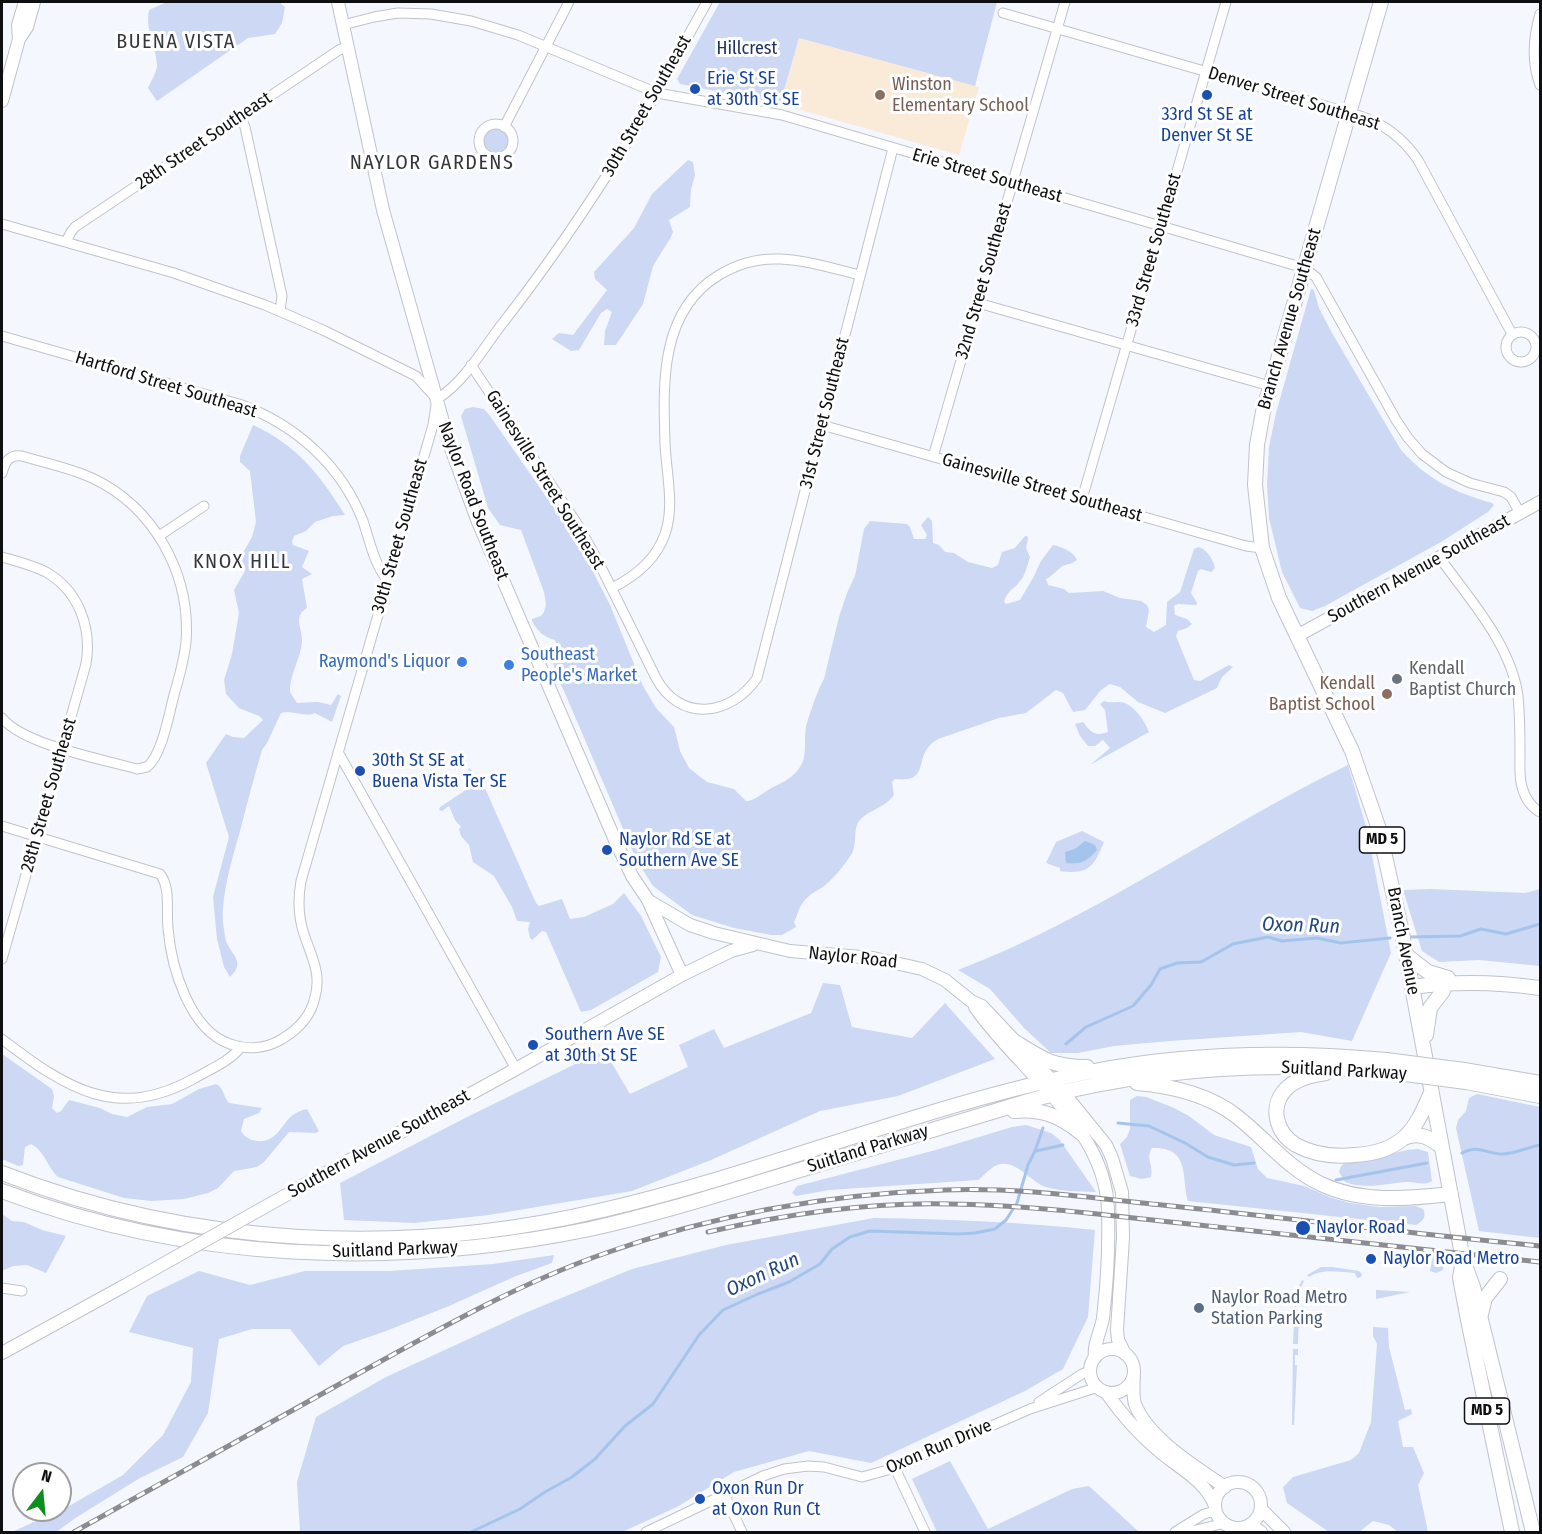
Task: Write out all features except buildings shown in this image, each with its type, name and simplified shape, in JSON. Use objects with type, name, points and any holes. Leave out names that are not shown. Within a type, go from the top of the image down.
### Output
[{"type":"highway","name":"Branch Avenue Southeast","points":[[1297,636],[1279,598],[1262,548],[1256,501],[1256,458],[1263,412],[1270,386],[1381,2]]},
{"type":"highway","name":"Branch Avenue","points":[[1297,636],[1365,783],[1379,829],[1413,991],[1463,1260],[1470,1275],[1533,1533]]},
{"type":"highway","points":[[1406,956],[1428,972],[1468,983]]},
{"type":"highway","points":[[1413,991],[1442,983],[1540,988]]},
{"type":"highway","points":[[1413,991],[1443,991],[1468,983]]},
{"type":"highway","points":[[1425,1060],[1428,1012],[1434,1000],[1443,991]]},
{"type":"highway","points":[[1017,1043],[1044,1060],[1058,1065],[1071,1067],[1125,1066]]},
{"type":"highway","name":"Suitland Parkway","points":[[2,1173],[115,1209],[218,1229],[287,1236],[383,1238],[458,1233],[556,1220],[603,1210],[674,1192],[964,1104],[1047,1082],[1125,1066],[1250,1055],[1323,1055],[1465,1076],[1540,1083]]},
{"type":"highway","name":"Suitland Parkway","points":[[2,1191],[45,1207],[102,1223],[196,1242],[292,1252],[370,1253],[470,1247],[542,1238],[662,1211],[1057,1093],[1175,1072],[1282,1066],[1354,1069],[1388,1066]]},
{"type":"highway","points":[[1354,1069],[1306,1077],[1286,1088],[1279,1099],[1276,1112],[1282,1132],[1298,1146],[1330,1155],[1372,1153],[1389,1148],[1412,1135],[1424,1136],[1442,1147]]},
{"type":"highway","name":"Suitland Parkway","points":[[1465,1076],[1540,1096]]},
{"type":"highway","points":[[1114,1082],[1175,1088],[1217,1104],[1236,1116],[1295,1169],[1333,1189],[1376,1198],[1451,1194]]},
{"type":"highway","points":[[1404,1138],[1417,1122],[1431,1093]]},
{"type":"highway","points":[[982,1115],[1029,1110],[1043,1112],[1061,1119],[1081,1133]]},
{"type":"highway","name":"Branch Avenue","points":[[1463,1260],[1460,1278],[1467,1320],[1512,1533]]},
{"type":"highway","points":[[1480,1316],[1485,1298],[1500,1279]]},
{"type":"main road","points":[[19,39],[18,25],[25,2]]},
{"type":"main road","points":[[2,100],[19,39],[27,27],[34,2]]},
{"type":"main road","name":"Naylor Road Southeast","points":[[338,2],[391,244],[453,457],[478,522],[615,840],[632,876],[648,900],[682,975]]},
{"type":"main road","name":"Southern Avenue Southeast","points":[[1297,636],[1540,502]]},
{"type":"main road","name":"Naylor Road","points":[[648,900],[690,925],[760,944],[790,951],[873,958],[909,965],[945,980],[971,1001],[982,1006],[1017,1043],[1047,1082],[1106,1145],[1120,1185],[1123,1238],[1117,1330],[1118,1340],[1125,1354]]},
{"type":"main road","name":"Southern Avenue Southeast","points":[[2,1353],[682,975],[731,951],[744,946],[760,944]]},
{"type":"main road","name":"Naylor Road","points":[[971,1001],[989,1028],[1047,1082]]},
{"type":"main road","name":"Naylor Road","points":[[1057,1093],[1094,1155],[1103,1177],[1108,1202],[1103,1320],[1095,1358]]},
{"type":"main road","points":[[1216,1509],[1220,1492],[1225,1487],[1238,1483],[1251,1487],[1260,1499],[1261,1509],[1249,1525],[1237,1528],[1225,1524],[1216,1509],[1212,1497],[1203,1486],[1157,1450],[1101,1389],[1090,1370],[1095,1358],[1106,1350],[1125,1354],[1130,1359],[1134,1371],[1134,1402],[1141,1416],[1156,1434],[1225,1487]]},
{"type":"main road","points":[[1101,1389],[1120,1392],[1126,1389],[1134,1371]]},
{"type":"main road","points":[[1261,1509],[1284,1533]]},
{"type":"main road","points":[[1249,1525],[1261,1533]]},
{"type":"street","points":[[504,127],[569,2]]},
{"type":"street","name":"30th Street Southeast","points":[[241,1047],[264,1047],[290,1035],[302,1024],[314,1002],[317,968],[301,924],[299,897],[304,870],[433,425],[437,399],[449,392],[471,365],[523,298],[584,211],[630,139],[707,2]]},
{"type":"street","name":"32nd Street Southeast","points":[[933,457],[1065,2]]},
{"type":"street","name":"33rd Street Southeast","points":[[1082,499],[1226,2]]},
{"type":"street","name":"Erie Street Southeast","points":[[343,25],[374,16],[398,13],[431,14],[471,21],[518,35],[657,93],[782,115],[1304,268]]},
{"type":"street","name":"Denver Street Southeast","points":[[1004,13],[1348,113],[1383,126],[1399,137],[1411,150],[1512,334]]},
{"type":"street","points":[[1540,14],[1534,48],[1540,85]]},
{"type":"street","name":"28th Street Southeast","points":[[66,242],[75,227],[339,50],[348,47]]},
{"type":"street","points":[[240,116],[245,127],[282,296],[280,311]]},
{"type":"street","name":"31st Street Southeast","points":[[757,678],[893,148]]},
{"type":"street","points":[[2,224],[174,273],[280,311],[416,376],[437,399]]},
{"type":"street","points":[[612,588],[632,576],[652,558],[666,529],[669,513],[665,443],[667,363],[671,338],[677,321],[688,304],[712,280],[732,269],[753,262],[787,259],[860,276]]},
{"type":"street","points":[[1304,268],[1316,277],[1407,438],[1422,454],[1446,472],[1470,483],[1504,492],[1520,513]]},
{"type":"street","points":[[978,303],[1270,386]]},
{"type":"street","points":[[1523,331],[1538,339],[1534,356],[1525,362],[1510,357],[1505,348],[1512,334],[1523,331]]},
{"type":"street","name":"Hartford Street Southeast","points":[[2,336],[239,404],[260,412],[289,429],[317,452],[341,481],[362,519],[377,564],[388,581]]},
{"type":"street","name":"Gainesville Street Southeast","points":[[471,365],[578,525],[664,691],[680,703],[704,709],[724,706],[743,696],[757,678]]},
{"type":"street","name":"Gainesville Street Southeast","points":[[822,425],[1246,546],[1262,548]]},
{"type":"street","points":[[2,470],[7,459],[18,455],[91,478],[130,503],[159,536],[171,558],[180,581],[186,632],[182,667],[153,761],[147,767],[137,769],[24,736],[2,718]]},
{"type":"street","points":[[159,536],[204,506]]},
{"type":"street","name":"28th Street Southeast","points":[[2,557],[32,566],[55,579],[66,589],[77,603],[87,630],[88,646],[86,664],[63,748],[2,959]]},
{"type":"street","points":[[1440,558],[1504,652],[1512,671],[1520,716],[1522,788],[1529,802],[1540,812]]},
{"type":"street","points":[[338,752],[516,1069]]},
{"type":"street","points":[[2,826],[153,871],[162,877],[166,886],[170,944],[189,1005],[196,1017],[213,1034],[225,1042],[241,1047],[232,1056],[171,1090],[152,1096],[124,1099],[100,1096],[75,1088],[2,1040]]},
{"type":"street","points":[[2,1288],[22,1291]]},
{"type":"street","name":"Oxon Run Drive","points":[[1030,1408],[1090,1370]]},
{"type":"street","name":"Oxon Run Drive","points":[[646,1533],[763,1476],[799,1466],[824,1467],[862,1477],[895,1468],[1030,1408],[1092,1389],[1101,1389]]},
{"type":"street","points":[[895,1468],[925,1533]]},
{"type":"street","points":[[724,1494],[742,1533]]},
{"type":"street","points":[[1175,1533],[1216,1509]]},
{"type":"street","points":[[1188,1533],[1225,1524]]},
{"type":"shaded area","name":"Winston Elementary School","points":[[799,38],[979,87],[959,155],[780,104]]},
{"type":"shaded area","points":[[1085,841],[1095,845],[1097,850],[1083,861],[1066,863],[1065,852],[1075,849]]},
{"type":"green space","points":[[167,2],[279,2],[285,7],[282,23],[275,34],[248,38],[157,101],[148,88],[157,65],[148,17],[149,10]]},
{"type":"green space","name":"Hillcrest","points":[[720,2],[997,2],[975,86],[799,38],[780,104],[680,84],[677,79]]},
{"type":"green space","points":[[496,128],[505,132],[509,141],[505,150],[496,154],[487,150],[483,141],[487,132]]},
{"type":"green space","points":[[688,160],[693,162],[695,176],[691,189],[690,207],[669,220],[673,232],[653,266],[643,304],[616,345],[604,345],[605,331],[612,312],[607,309],[601,313],[579,350],[571,351],[552,339],[559,333],[573,335],[607,290],[595,279],[594,272],[634,228],[652,194]]},
{"type":"green space","points":[[1311,289],[1314,290],[1319,308],[1332,333],[1401,450],[1421,469],[1442,484],[1494,505],[1488,512],[1441,542],[1312,611],[1300,608],[1282,572],[1269,518],[1267,485],[1269,447],[1276,413]]},
{"type":"green space","points":[[473,407],[484,409],[490,416],[570,531],[610,605],[643,686],[656,708],[674,727],[680,751],[689,768],[707,782],[734,789],[746,801],[788,779],[801,766],[805,750],[807,722],[824,679],[839,617],[855,576],[864,529],[870,521],[907,524],[914,539],[925,539],[927,535],[921,525],[928,517],[932,521],[933,543],[939,545],[945,552],[954,553],[968,562],[992,568],[998,565],[1002,552],[1015,548],[1027,536],[1026,548],[1030,557],[1022,579],[1007,594],[1004,602],[1006,604],[1020,600],[1041,561],[1053,545],[1063,548],[1073,554],[1077,560],[1063,566],[1046,579],[1048,585],[1064,589],[1069,593],[1103,591],[1120,598],[1141,601],[1147,605],[1149,610],[1146,627],[1154,632],[1166,625],[1167,602],[1180,592],[1194,549],[1201,548],[1209,555],[1215,568],[1211,572],[1201,569],[1198,571],[1191,593],[1196,605],[1178,604],[1174,606],[1175,615],[1187,619],[1192,624],[1178,631],[1176,636],[1194,680],[1200,681],[1229,665],[1233,667],[1222,677],[1217,688],[1165,713],[1138,702],[1120,687],[1110,684],[1101,690],[1085,710],[1073,712],[1063,693],[1056,690],[1026,713],[999,718],[938,739],[930,745],[914,777],[895,779],[892,782],[894,795],[860,820],[856,828],[851,855],[831,880],[804,901],[794,922],[796,927],[782,935],[771,935],[734,928],[692,915],[653,886],[636,859],[556,674],[553,662],[555,640],[541,633],[532,621],[544,612],[546,605],[544,592],[521,530],[500,525],[488,508],[461,416],[465,409]]},
{"type":"green space","points":[[253,425],[282,442],[306,462],[345,515],[315,522],[306,531],[294,536],[292,542],[293,545],[309,551],[302,567],[312,574],[302,579],[307,608],[299,619],[302,642],[291,679],[290,692],[297,703],[318,702],[331,705],[338,694],[341,696],[332,722],[315,713],[307,715],[281,713],[262,750],[232,859],[224,898],[223,916],[226,941],[237,962],[235,971],[230,977],[224,967],[217,939],[213,897],[229,837],[206,763],[226,734],[244,738],[263,720],[239,708],[226,694],[224,680],[232,654],[239,613],[234,590],[245,571],[241,556],[252,537],[256,522],[250,471],[240,462],[240,456]]},
{"type":"green space","points":[[1104,701],[1123,703],[1133,708],[1149,732],[1090,765],[1110,748],[1103,740],[1095,746],[1088,746],[1080,736],[1075,724],[1083,722],[1096,734],[1108,732],[1105,710],[1100,704]]},
{"type":"green space","points":[[1348,765],[1367,830],[1391,953],[1352,1041],[1301,1032],[1114,1046],[1078,1053],[1051,1053],[1024,1028],[990,989],[958,970],[1058,925]]},
{"type":"green space","points":[[470,768],[484,786],[536,903],[539,906],[562,899],[570,919],[584,917],[613,904],[624,893],[641,916],[661,957],[658,972],[591,1010],[581,1012],[546,932],[542,931],[532,940],[530,938],[528,929],[530,922],[517,921],[512,907],[494,876],[473,862],[469,845],[461,836],[459,829],[461,827],[449,806],[442,811],[439,810],[440,807],[469,788],[471,785],[468,769]]},
{"type":"green space","points":[[1082,831],[1104,842],[1097,858],[1089,867],[1070,872],[1060,871],[1060,868],[1046,863],[1056,842]]},
{"type":"green space","points":[[1540,889],[1540,966],[1479,960],[1439,962],[1422,951],[1403,890],[1525,893]]},
{"type":"green space","points":[[823,983],[840,985],[852,1027],[912,1038],[945,1003],[995,1059],[898,1096],[820,1111],[711,1160],[632,1191],[489,1215],[415,1223],[344,1220],[340,1183],[467,1117],[604,1050],[630,1094],[688,1067],[679,1045],[714,1029],[724,1048],[811,1013]]},
{"type":"green space","points":[[2,1054],[52,1089],[54,1096],[52,1108],[57,1113],[69,1100],[127,1117],[147,1107],[172,1104],[199,1089],[216,1084],[221,1087],[229,1103],[262,1108],[259,1113],[244,1119],[241,1131],[251,1140],[270,1139],[291,1117],[307,1109],[319,1131],[316,1133],[289,1132],[264,1162],[257,1167],[234,1171],[218,1188],[208,1193],[184,1199],[152,1201],[124,1198],[58,1177],[40,1151],[31,1144],[25,1147],[23,1165],[18,1166],[2,1159]]},
{"type":"green space","points":[[1477,1094],[1540,1107],[1540,1238],[1479,1231],[1456,1128],[1458,1120],[1466,1111],[1469,1098]]},
{"type":"green space","points":[[1137,1096],[1172,1107],[1189,1116],[1214,1135],[1251,1147],[1258,1169],[1267,1178],[1304,1186],[1350,1203],[1379,1207],[1416,1206],[1423,1209],[1424,1218],[1416,1225],[1188,1201],[1182,1165],[1173,1152],[1152,1148],[1149,1155],[1151,1177],[1142,1179],[1130,1176],[1120,1144],[1127,1137],[1130,1129],[1130,1100]]},
{"type":"green space","points":[[1026,1125],[1051,1133],[1059,1139],[1096,1192],[1049,1188],[1012,1166],[1001,1164],[992,1168],[978,1180],[829,1190],[796,1196],[792,1193],[797,1186]]},
{"type":"green space","points":[[1418,1149],[1428,1152],[1432,1181],[1424,1184],[1408,1182],[1360,1186],[1345,1182],[1339,1172],[1345,1163]]},
{"type":"green space","points":[[2,1214],[12,1221],[24,1222],[42,1230],[66,1236],[46,1273],[27,1265],[13,1266],[2,1271]]},
{"type":"green space","points":[[874,1218],[985,1221],[1095,1230],[1088,1317],[1063,1369],[1025,1391],[871,1463],[809,1451],[734,1472],[677,1507],[622,1532],[300,1532],[297,1482],[316,1417],[386,1377],[525,1313],[632,1269],[726,1245]]},
{"type":"green space","points":[[554,1255],[552,1263],[516,1276],[449,1306],[343,1346],[319,1366],[290,1329],[252,1329],[219,1339],[208,1413],[183,1457],[140,1478],[72,1521],[72,1504],[123,1475],[163,1435],[191,1382],[193,1348],[129,1332],[147,1296],[199,1271],[250,1285],[305,1271],[389,1271],[493,1264]]},
{"type":"green space","points":[[1433,1255],[1444,1256],[1443,1270],[1436,1273],[1430,1271]]},
{"type":"green space","points":[[1321,1267],[1359,1271],[1362,1274],[1357,1278],[1355,1273],[1337,1271],[1320,1272],[1309,1277],[1307,1275]]},
{"type":"green space","points":[[1302,1280],[1304,1281],[1299,1291],[1299,1300],[1296,1300],[1296,1310],[1299,1311],[1298,1344],[1293,1344],[1295,1294]]},
{"type":"green space","points":[[1377,1290],[1410,1292],[1376,1299]]},
{"type":"green space","points":[[1373,1327],[1388,1328],[1389,1347],[1405,1410],[1411,1409],[1412,1414],[1398,1421],[1403,1447],[1413,1447],[1424,1473],[1418,1485],[1428,1532],[1398,1532],[1389,1525],[1373,1521],[1359,1532],[1329,1532],[1287,1503],[1283,1487],[1293,1477],[1351,1460],[1359,1453],[1371,1422],[1377,1344],[1373,1336]]},
{"type":"green space","points":[[1293,1349],[1298,1349],[1298,1355],[1295,1355],[1295,1365],[1297,1365],[1294,1425],[1292,1425]]},
{"type":"green space","points":[[950,1461],[988,1529],[1072,1489],[1089,1486],[1139,1532],[937,1532],[912,1479]]},
{"type":"green space","points":[[34,1522],[70,1522],[56,1532],[12,1532]]},
{"type":"waterway","name":"Oxon Run","points":[[1410,937],[1460,936],[1481,929],[1506,934],[1540,924]]},
{"type":"waterway","name":"Oxon Run","points":[[1066,1044],[1086,1027],[1133,1006],[1151,985],[1160,969],[1177,963],[1201,962],[1233,944],[1268,937],[1282,941],[1317,938],[1341,943],[1390,938]]},
{"type":"waterway","points":[[1118,1123],[1149,1126],[1208,1157],[1234,1165],[1254,1163]]},
{"type":"waterway","name":"Oxon Run","points":[[471,1532],[520,1509],[572,1477],[595,1459],[625,1426],[653,1404],[699,1335],[723,1310],[789,1282],[820,1264],[832,1249],[850,1237],[870,1231],[958,1234],[995,1229],[1006,1220],[1017,1203],[1028,1165],[1043,1128]]},
{"type":"waterway","points":[[1036,1151],[1063,1145]]},
{"type":"waterway","points":[[1462,1153],[1478,1149],[1507,1154],[1540,1145]]},
{"type":"waterway","points":[[1336,1180],[1427,1163]]},
{"type":"railway","points":[[74,1532],[440,1329],[536,1281],[644,1240],[771,1209],[901,1192],[1000,1190],[1081,1196],[1540,1246]]},
{"type":"railway","points":[[708,1232],[767,1220],[858,1207],[920,1204],[979,1205],[1037,1208],[1540,1262]]},
{"type":"place","name":"Erie St SE at 30th St SE","points":[[695,89]]},
{"type":"place","name":"Winston Elementary School","points":[[880,95]]},
{"type":"place","name":"33rd St SE at Denver St SE","points":[[1207,95]]},
{"type":"place","name":"Raymond's Liquor","points":[[462,662]]},
{"type":"place","name":"Southeast People's Market","points":[[509,665]]},
{"type":"place","name":"Kendall Baptist Church","points":[[1397,679]]},
{"type":"place","name":"Kendall Baptist School","points":[[1387,694]]},
{"type":"place","name":"30th St SE at Buena Vista Ter SE","points":[[360,771]]},
{"type":"place","name":"Naylor Rd SE at Southern Ave SE","points":[[607,850]]},
{"type":"place","name":"Southern Ave SE at 30th St SE","points":[[533,1045]]},
{"type":"place","name":"Naylor Road","points":[[1303,1228]]},
{"type":"place","name":"Naylor Road Metro","points":[[1371,1259]]},
{"type":"place","name":"Naylor Road Metro Station Parking","points":[[1199,1308]]},
{"type":"place","name":"Oxon Run Dr at Oxon Run Ct","points":[[700,1499]]},
{"type":"district","name":"BUENA VISTA","points":[[176,42]]},
{"type":"district","name":"NAYLOR GARDENS","points":[[432,163]]},
{"type":"district","name":"KNOX HILL","points":[[242,562]]}]
